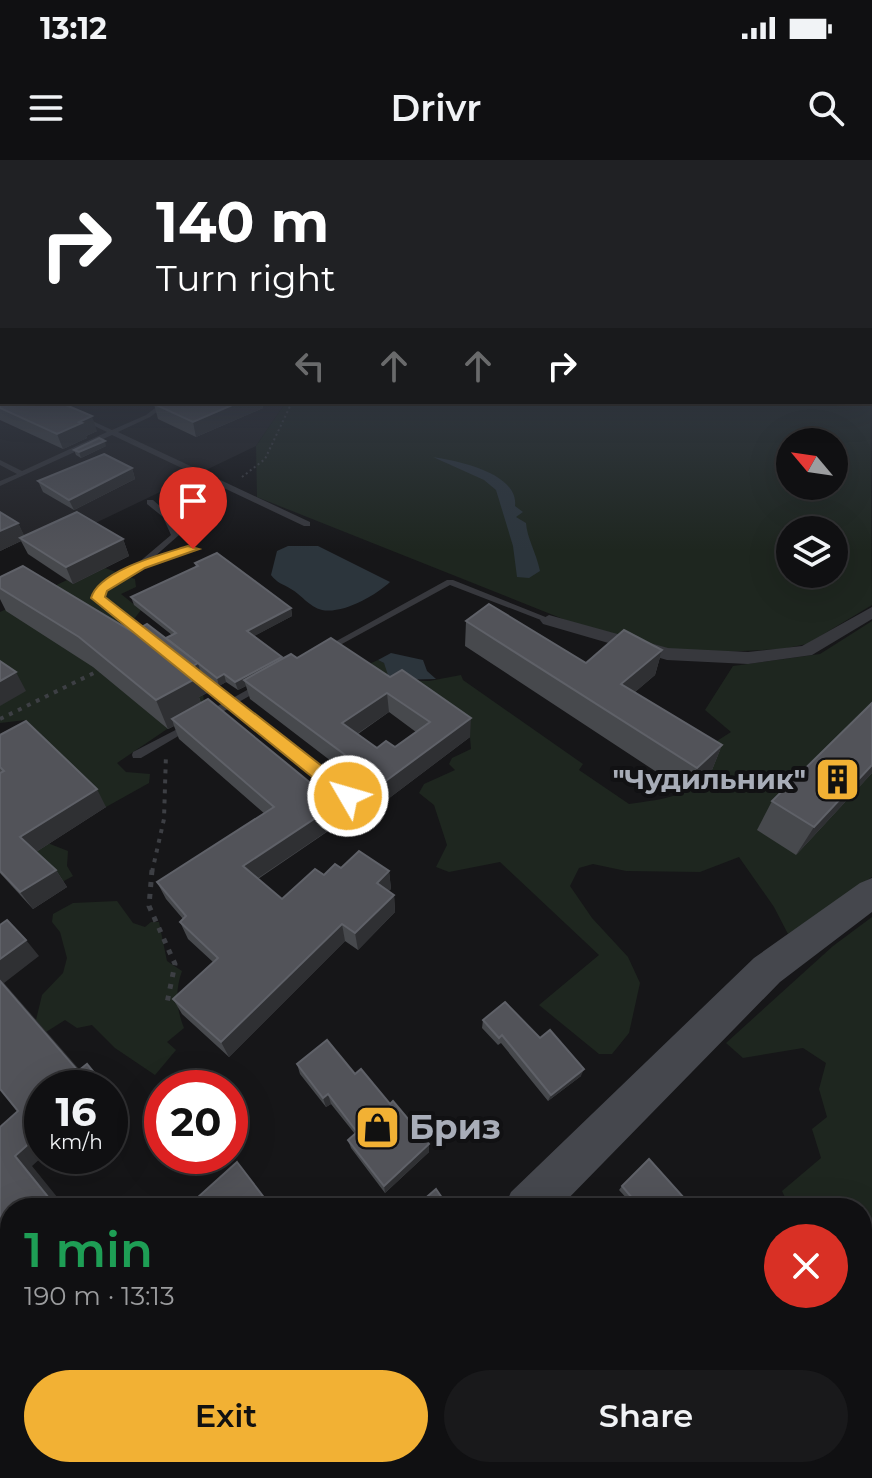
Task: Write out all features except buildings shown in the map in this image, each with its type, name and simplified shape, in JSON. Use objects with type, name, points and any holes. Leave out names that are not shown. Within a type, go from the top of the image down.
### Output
[{"type":"street","points":[[549,620],[667,654],[748,658],[806,651],[872,612]]},
{"type":"street","points":[[537,1198],[767,970],[872,893]]},
{"type":"lane","points":[[105,429],[227,490],[307,524]]},
{"type":"lane","points":[[0,484],[123,429]]},
{"type":"lane","points":[[0,462],[22,474]]},
{"type":"lane","points":[[150,502],[166,516],[175,535],[141,565],[100,589],[98,598],[154,643]]},
{"type":"lane","points":[[141,565],[193,549]]},
{"type":"lane","points":[[312,657],[450,582],[549,620]]},
{"type":"lane","points":[[187,668],[348,796]]},
{"type":"lane","points":[[137,755],[265,683]]},
{"type":"path","points":[[237,479],[265,459],[279,429]]},
{"type":"path","points":[[175,535],[217,488]]},
{"type":"path","points":[[0,719],[154,643]]},
{"type":"path","points":[[164,740],[167,791],[164,819],[150,878],[149,906],[175,964],[167,1003]]},
{"type":"shaded area","points":[[0,429],[268,429],[256,446],[83,529],[25,539],[0,551]]},
{"type":"shaded area","points":[[268,429],[776,429],[776,500],[848,500],[848,429],[870,429],[872,605],[807,644],[782,649],[703,653],[666,648],[568,621],[257,497],[256,446]]},
{"type":"shaded area","points":[[433,457],[486,471],[508,485],[514,495],[515,506],[523,512],[516,517],[526,523],[540,571],[529,578],[517,577],[513,546],[496,490],[484,480]]},
{"type":"shaded area","points":[[288,546],[318,546],[390,582],[349,607],[322,610],[309,604],[271,575],[277,551]]},
{"type":"shaded area","points":[[105,568],[135,579],[136,587],[121,594],[141,610],[128,627],[149,650],[203,691],[204,704],[117,763],[126,772],[150,774],[149,783],[106,807],[37,740],[43,736],[26,720],[0,723],[0,612],[67,580],[73,584]]},
{"type":"shaded area","points":[[872,621],[872,877],[788,934],[774,907],[739,857],[700,872],[626,871],[593,864],[579,868],[570,886],[592,918],[628,957],[640,983],[629,1033],[612,1054],[599,1054],[539,1005],[599,955],[500,862],[449,872],[436,867],[447,845],[434,805],[419,793],[424,784],[455,770],[449,764],[452,758],[471,749],[470,737],[403,690],[358,669],[378,660],[384,663],[395,680],[429,681],[461,675],[463,680],[583,764],[579,770],[629,804],[674,796],[712,770],[709,746],[731,732],[705,710],[733,666],[820,654]]},
{"type":"shaded area","points":[[391,653],[423,660],[427,671],[436,679],[395,680],[388,675],[384,663],[378,660]]},
{"type":"shaded area","points":[[45,842],[68,851],[67,866],[73,876],[62,882],[30,852]]},
{"type":"shaded area","points":[[117,901],[133,923],[145,927],[151,922],[159,922],[167,961],[182,971],[177,999],[184,1028],[167,1042],[176,1050],[159,1070],[148,1070],[115,1048],[92,1025],[77,1028],[65,1020],[46,1032],[36,1020],[42,995],[63,973],[67,958],[60,932],[52,922],[53,914],[73,903]]},
{"type":"shaded area","points":[[872,917],[872,1198],[785,1198],[782,1191],[821,1158],[812,1129],[827,1117],[819,1089],[826,1063],[803,1048],[743,1058],[726,1043],[833,946]]},
{"type":"place","name":"\"Чудильник\"","points":[[837,779]]},
{"type":"place","name":"Бриз","points":[[378,1127]]},
{"type":"route","points":[[193,549],[141,565],[100,589],[98,598],[348,796]]}]
